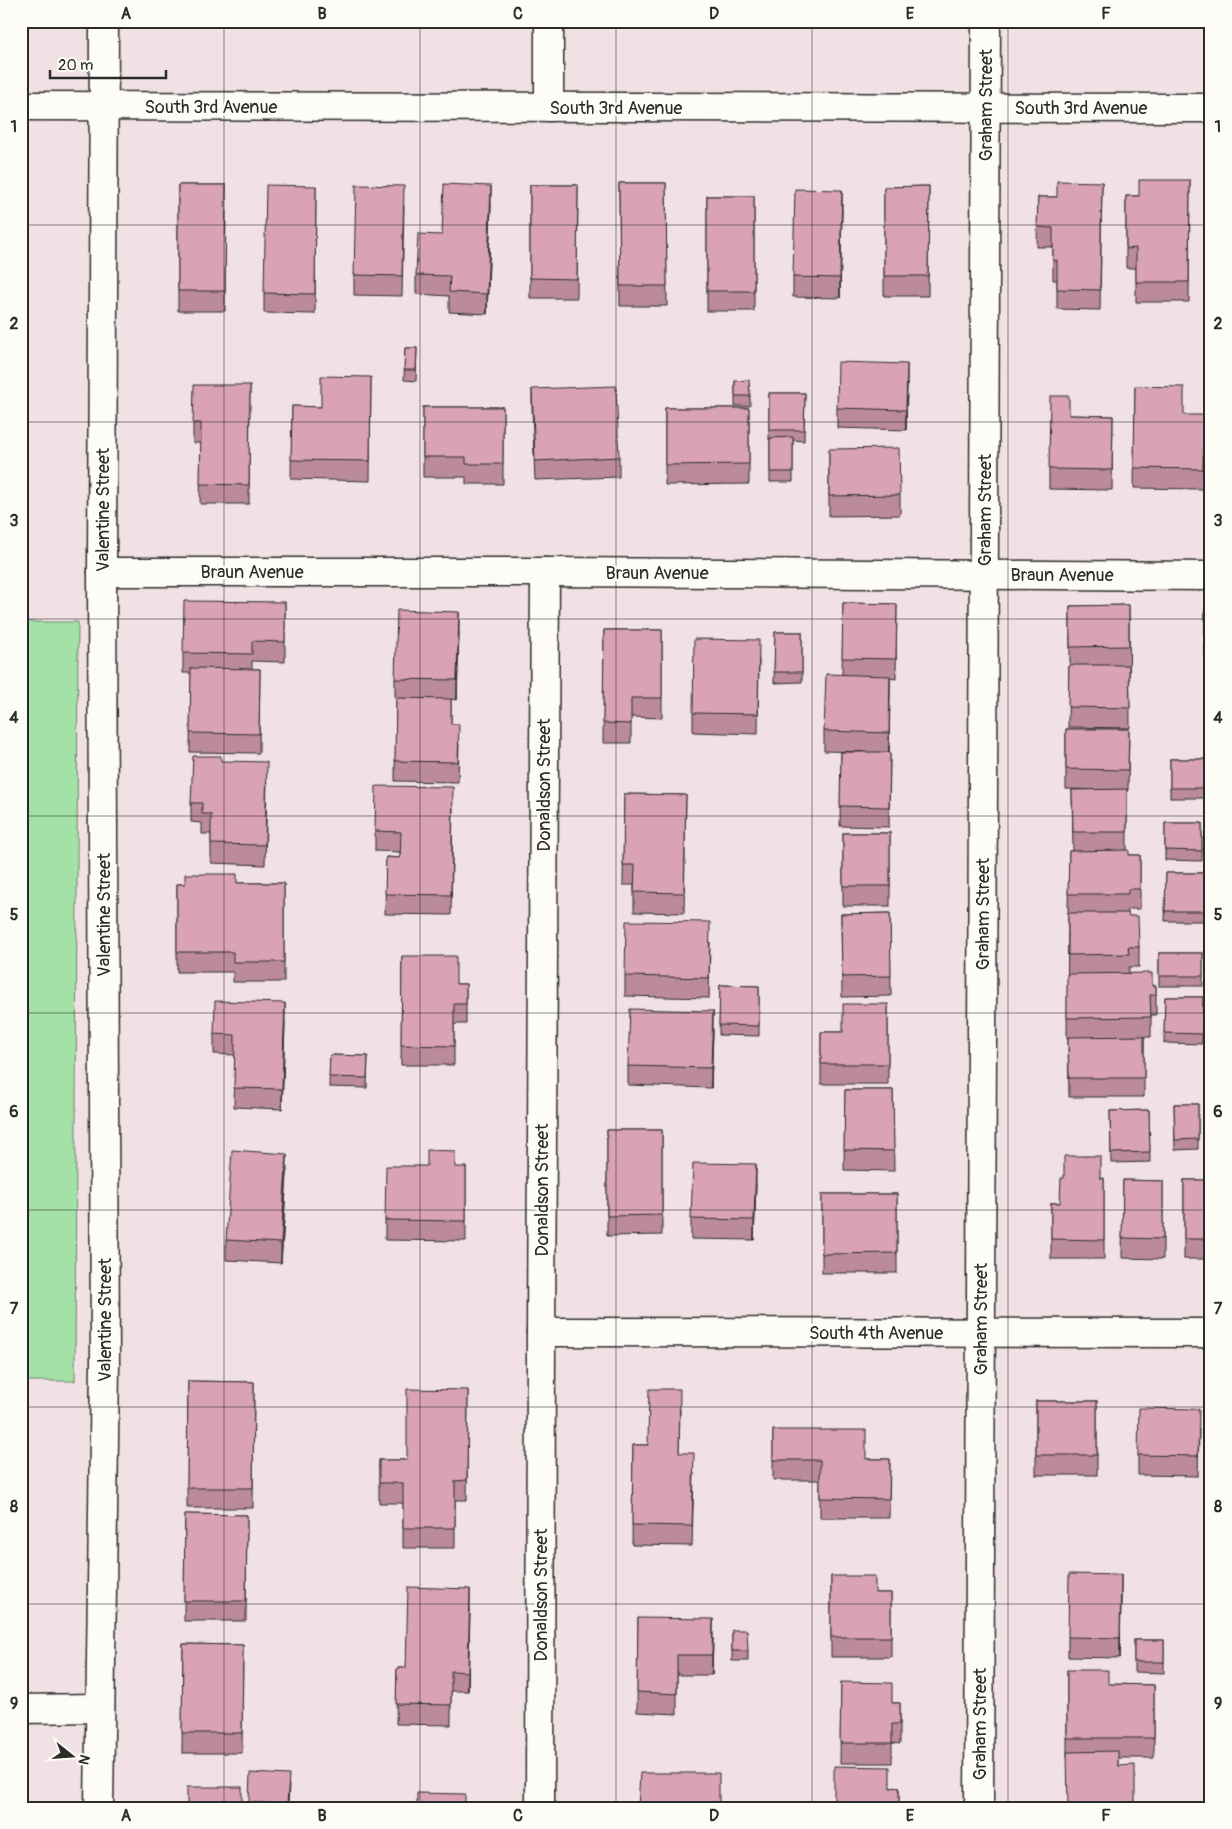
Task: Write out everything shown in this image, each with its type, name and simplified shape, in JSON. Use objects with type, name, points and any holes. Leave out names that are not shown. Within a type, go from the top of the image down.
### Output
[{"type":"street","name":"Valentine Street","points":[[99,1808],[105,1364],[102,572],[104,21]]},
{"type":"street","points":[[549,21],[549,108]]},
{"type":"street","name":"Graham Street","points":[[979,1808],[986,21]]},
{"type":"street","name":"South 3rd Avenue","points":[[21,106],[1211,108]]},
{"type":"street","name":"Braun Avenue","points":[[102,572],[545,572],[1211,576]]},
{"type":"street","name":"Donaldson Street","points":[[540,1808],[545,572]]},
{"type":"street","name":"South 4th Avenue","points":[[541,1332],[1211,1333]]},
{"type":"street","points":[[21,1708],[100,1708]]},
{"type":"green space","points":[[21,622],[78,622],[75,1381],[21,1381]]},
{"type":"building","points":[[1139,180],[1190,180],[1189,282],[1136,282],[1136,248],[1126,249],[1126,196],[1139,196]]},
{"type":"building","points":[[1057,181],[1102,182],[1100,290],[1057,289],[1057,260],[1053,261],[1053,228],[1037,227],[1038,197],[1057,197]]},
{"type":"building","points":[[619,183],[666,183],[667,286],[620,286]]},
{"type":"building","points":[[444,184],[491,186],[487,294],[449,292],[450,276],[416,275],[418,234],[442,235]]},
{"type":"building","points":[[178,185],[226,185],[225,291],[178,291]]},
{"type":"building","points":[[266,185],[316,186],[315,294],[264,293]]},
{"type":"building","points":[[356,185],[404,186],[402,276],[354,275]]},
{"type":"building","points":[[530,185],[578,185],[577,279],[530,278]]},
{"type":"building","points":[[929,186],[928,276],[884,276],[884,187]]},
{"type":"building","points":[[795,189],[842,190],[840,278],[793,277]]},
{"type":"building","points":[[707,196],[754,196],[754,291],[707,291]]},
{"type":"building","points":[[405,348],[417,348],[416,370],[404,370]]},
{"type":"building","points":[[838,362],[907,364],[906,410],[837,408]]},
{"type":"building","points":[[321,376],[371,377],[370,461],[291,460],[292,406],[321,407]]},
{"type":"building","points":[[749,380],[750,396],[735,396],[735,381]]},
{"type":"building","points":[[194,385],[250,385],[249,485],[200,484],[201,423],[193,423]]},
{"type":"building","points":[[616,386],[619,457],[535,461],[532,389]]},
{"type":"building","points":[[1135,386],[1184,387],[1184,415],[1204,415],[1203,469],[1134,468]]},
{"type":"building","points":[[769,393],[805,393],[804,430],[769,430]]},
{"type":"building","points":[[1050,396],[1069,396],[1069,415],[1113,416],[1112,470],[1049,469]]},
{"type":"building","points":[[423,407],[503,407],[503,464],[466,464],[466,457],[423,457]]},
{"type":"building","points":[[665,408],[749,408],[749,464],[665,465]]},
{"type":"building","points":[[793,437],[793,472],[770,472],[770,438]]},
{"type":"building","points":[[899,448],[900,495],[829,496],[829,449]]},
{"type":"building","points":[[21,462],[26,462],[24,534],[21,534]]},
{"type":"building","points":[[184,601],[285,602],[285,642],[252,641],[252,654],[183,653]]},
{"type":"building","points":[[843,603],[897,604],[896,659],[842,658]]},
{"type":"building","points":[[1129,605],[1129,646],[1070,647],[1070,606]]},
{"type":"building","points":[[397,610],[459,612],[457,680],[395,679]]},
{"type":"building","points":[[1205,610],[1211,610],[1211,646],[1205,646]]},
{"type":"building","points":[[604,630],[662,630],[662,698],[631,698],[631,724],[603,723]]},
{"type":"building","points":[[775,632],[802,632],[802,672],[774,672]]},
{"type":"building","points":[[694,639],[759,640],[758,714],[693,713]]},
{"type":"building","points":[[1069,665],[1129,665],[1130,708],[1068,707]]},
{"type":"building","points":[[191,668],[260,669],[259,734],[190,733]]},
{"type":"building","points":[[826,674],[890,676],[889,733],[824,731]]},
{"type":"building","points":[[396,698],[451,699],[451,724],[459,724],[458,762],[395,761]]},
{"type":"building","points":[[1066,729],[1129,729],[1128,770],[1066,769]]},
{"type":"building","points":[[841,752],[890,752],[889,807],[840,806]]},
{"type":"building","points":[[193,756],[221,756],[221,761],[267,762],[265,845],[211,844],[211,814],[202,814],[202,803],[191,803]]},
{"type":"building","points":[[1170,759],[1206,759],[1206,788],[1170,788]]},
{"type":"building","points":[[376,786],[453,787],[451,895],[385,894],[386,857],[400,858],[401,832],[375,831]]},
{"type":"building","points":[[1127,789],[1127,832],[1073,832],[1072,790]]},
{"type":"building","points":[[624,794],[686,795],[684,893],[634,892],[635,865],[623,865]]},
{"type":"building","points":[[1165,823],[1202,823],[1202,851],[1165,850]]},
{"type":"building","points":[[843,833],[890,833],[890,886],[843,886]]},
{"type":"building","points":[[1129,850],[1129,855],[1140,855],[1140,889],[1128,889],[1128,894],[1068,894],[1069,851]]},
{"type":"building","points":[[1166,873],[1207,873],[1207,911],[1165,911]]},
{"type":"building","points":[[185,874],[237,874],[237,883],[284,883],[284,962],[233,962],[233,952],[177,952],[177,884],[185,884]]},
{"type":"building","points":[[890,913],[891,976],[842,977],[841,914]]},
{"type":"building","points":[[1068,913],[1128,913],[1129,916],[1138,916],[1139,947],[1128,947],[1129,954],[1068,955]]},
{"type":"building","points":[[626,921],[710,922],[709,978],[625,976]]},
{"type":"building","points":[[1159,953],[1203,953],[1203,976],[1159,976]]},
{"type":"building","points":[[402,956],[456,956],[456,984],[466,984],[466,1004],[454,1004],[454,1046],[401,1045]]},
{"type":"building","points":[[1152,973],[1152,986],[1156,986],[1156,995],[1150,995],[1151,1017],[1067,1018],[1067,974]]},
{"type":"building","points":[[720,985],[759,986],[759,1026],[719,1025]]},
{"type":"building","points":[[1165,997],[1203,997],[1202,1034],[1164,1033]]},
{"type":"building","points":[[215,1001],[285,1003],[282,1089],[234,1088],[235,1035],[214,1034]]},
{"type":"building","points":[[843,1004],[888,1004],[888,1064],[821,1064],[821,1032],[843,1032]]},
{"type":"building","points":[[630,1009],[713,1011],[711,1068],[628,1066]]},
{"type":"building","points":[[1144,1036],[1144,1078],[1069,1078],[1068,1037]]},
{"type":"building","points":[[330,1055],[368,1056],[367,1078],[329,1077]]},
{"type":"building","points":[[845,1090],[893,1090],[894,1151],[844,1150]]},
{"type":"building","points":[[1174,1104],[1198,1104],[1198,1139],[1175,1140]]},
{"type":"building","points":[[1149,1110],[1150,1152],[1111,1153],[1110,1111]]},
{"type":"building","points":[[607,1130],[662,1130],[662,1215],[607,1216]]},
{"type":"building","points":[[232,1150],[287,1154],[281,1243],[226,1240]]},
{"type":"building","points":[[427,1150],[455,1151],[455,1167],[466,1167],[466,1221],[385,1220],[386,1166],[427,1166]]},
{"type":"building","points":[[1064,1156],[1100,1156],[1100,1178],[1104,1178],[1104,1240],[1051,1239],[1051,1203],[1060,1203],[1061,1178],[1064,1178]]},
{"type":"building","points":[[693,1163],[756,1164],[754,1220],[691,1219]]},
{"type":"building","points":[[1123,1180],[1163,1181],[1163,1239],[1122,1238]]},
{"type":"building","points":[[1184,1180],[1211,1180],[1211,1239],[1184,1239]]},
{"type":"building","points":[[822,1194],[897,1194],[897,1253],[822,1254]]},
{"type":"building","points":[[188,1381],[254,1382],[253,1488],[187,1488]]},
{"type":"building","points":[[407,1389],[468,1390],[467,1480],[455,1481],[455,1528],[403,1528],[403,1483],[379,1483],[379,1460],[407,1460]]},
{"type":"building","points":[[649,1389],[680,1389],[679,1453],[694,1453],[692,1526],[632,1525],[633,1445],[648,1445]]},
{"type":"building","points":[[1036,1401],[1097,1401],[1097,1455],[1036,1455]]},
{"type":"building","points":[[1139,1408],[1199,1409],[1198,1456],[1138,1455]]},
{"type":"building","points":[[773,1430],[866,1430],[866,1459],[890,1459],[889,1499],[820,1498],[820,1460],[773,1460]]},
{"type":"building","points":[[185,1514],[247,1515],[246,1601],[184,1601]]},
{"type":"building","points":[[21,1573],[26,1573],[26,1610],[21,1610]]},
{"type":"building","points":[[1069,1574],[1121,1575],[1120,1638],[1068,1637]]},
{"type":"building","points":[[831,1576],[875,1576],[875,1593],[891,1593],[891,1637],[831,1637]]},
{"type":"building","points":[[408,1587],[470,1589],[468,1672],[451,1671],[451,1705],[396,1704],[397,1668],[406,1668]]},
{"type":"building","points":[[638,1618],[713,1619],[712,1655],[677,1655],[677,1694],[637,1692]]},
{"type":"building","points":[[732,1630],[747,1630],[748,1651],[732,1651]]},
{"type":"building","points":[[1134,1640],[1164,1640],[1164,1662],[1134,1662]]},
{"type":"building","points":[[183,1644],[243,1645],[242,1733],[182,1733]]},
{"type":"building","points":[[1067,1670],[1108,1670],[1108,1684],[1154,1685],[1154,1738],[1067,1738]]},
{"type":"building","points":[[841,1682],[892,1683],[892,1703],[900,1703],[900,1724],[892,1724],[892,1743],[840,1743]]},
{"type":"building","points":[[1118,1751],[1118,1766],[1135,1765],[1135,1808],[1068,1808],[1067,1752]]},
{"type":"building","points":[[834,1766],[890,1767],[890,1788],[899,1787],[899,1805],[890,1805],[890,1808],[834,1808]]},
{"type":"building","points":[[21,1768],[23,1768],[22,1806],[21,1806]]},
{"type":"building","points":[[250,1773],[289,1775],[287,1805],[249,1802]]},
{"type":"building","points":[[640,1773],[719,1773],[719,1808],[638,1808]]},
{"type":"building","points":[[187,1787],[242,1787],[242,1808],[187,1808]]},
{"type":"building","points":[[417,1793],[465,1794],[465,1808],[417,1808]]}]
